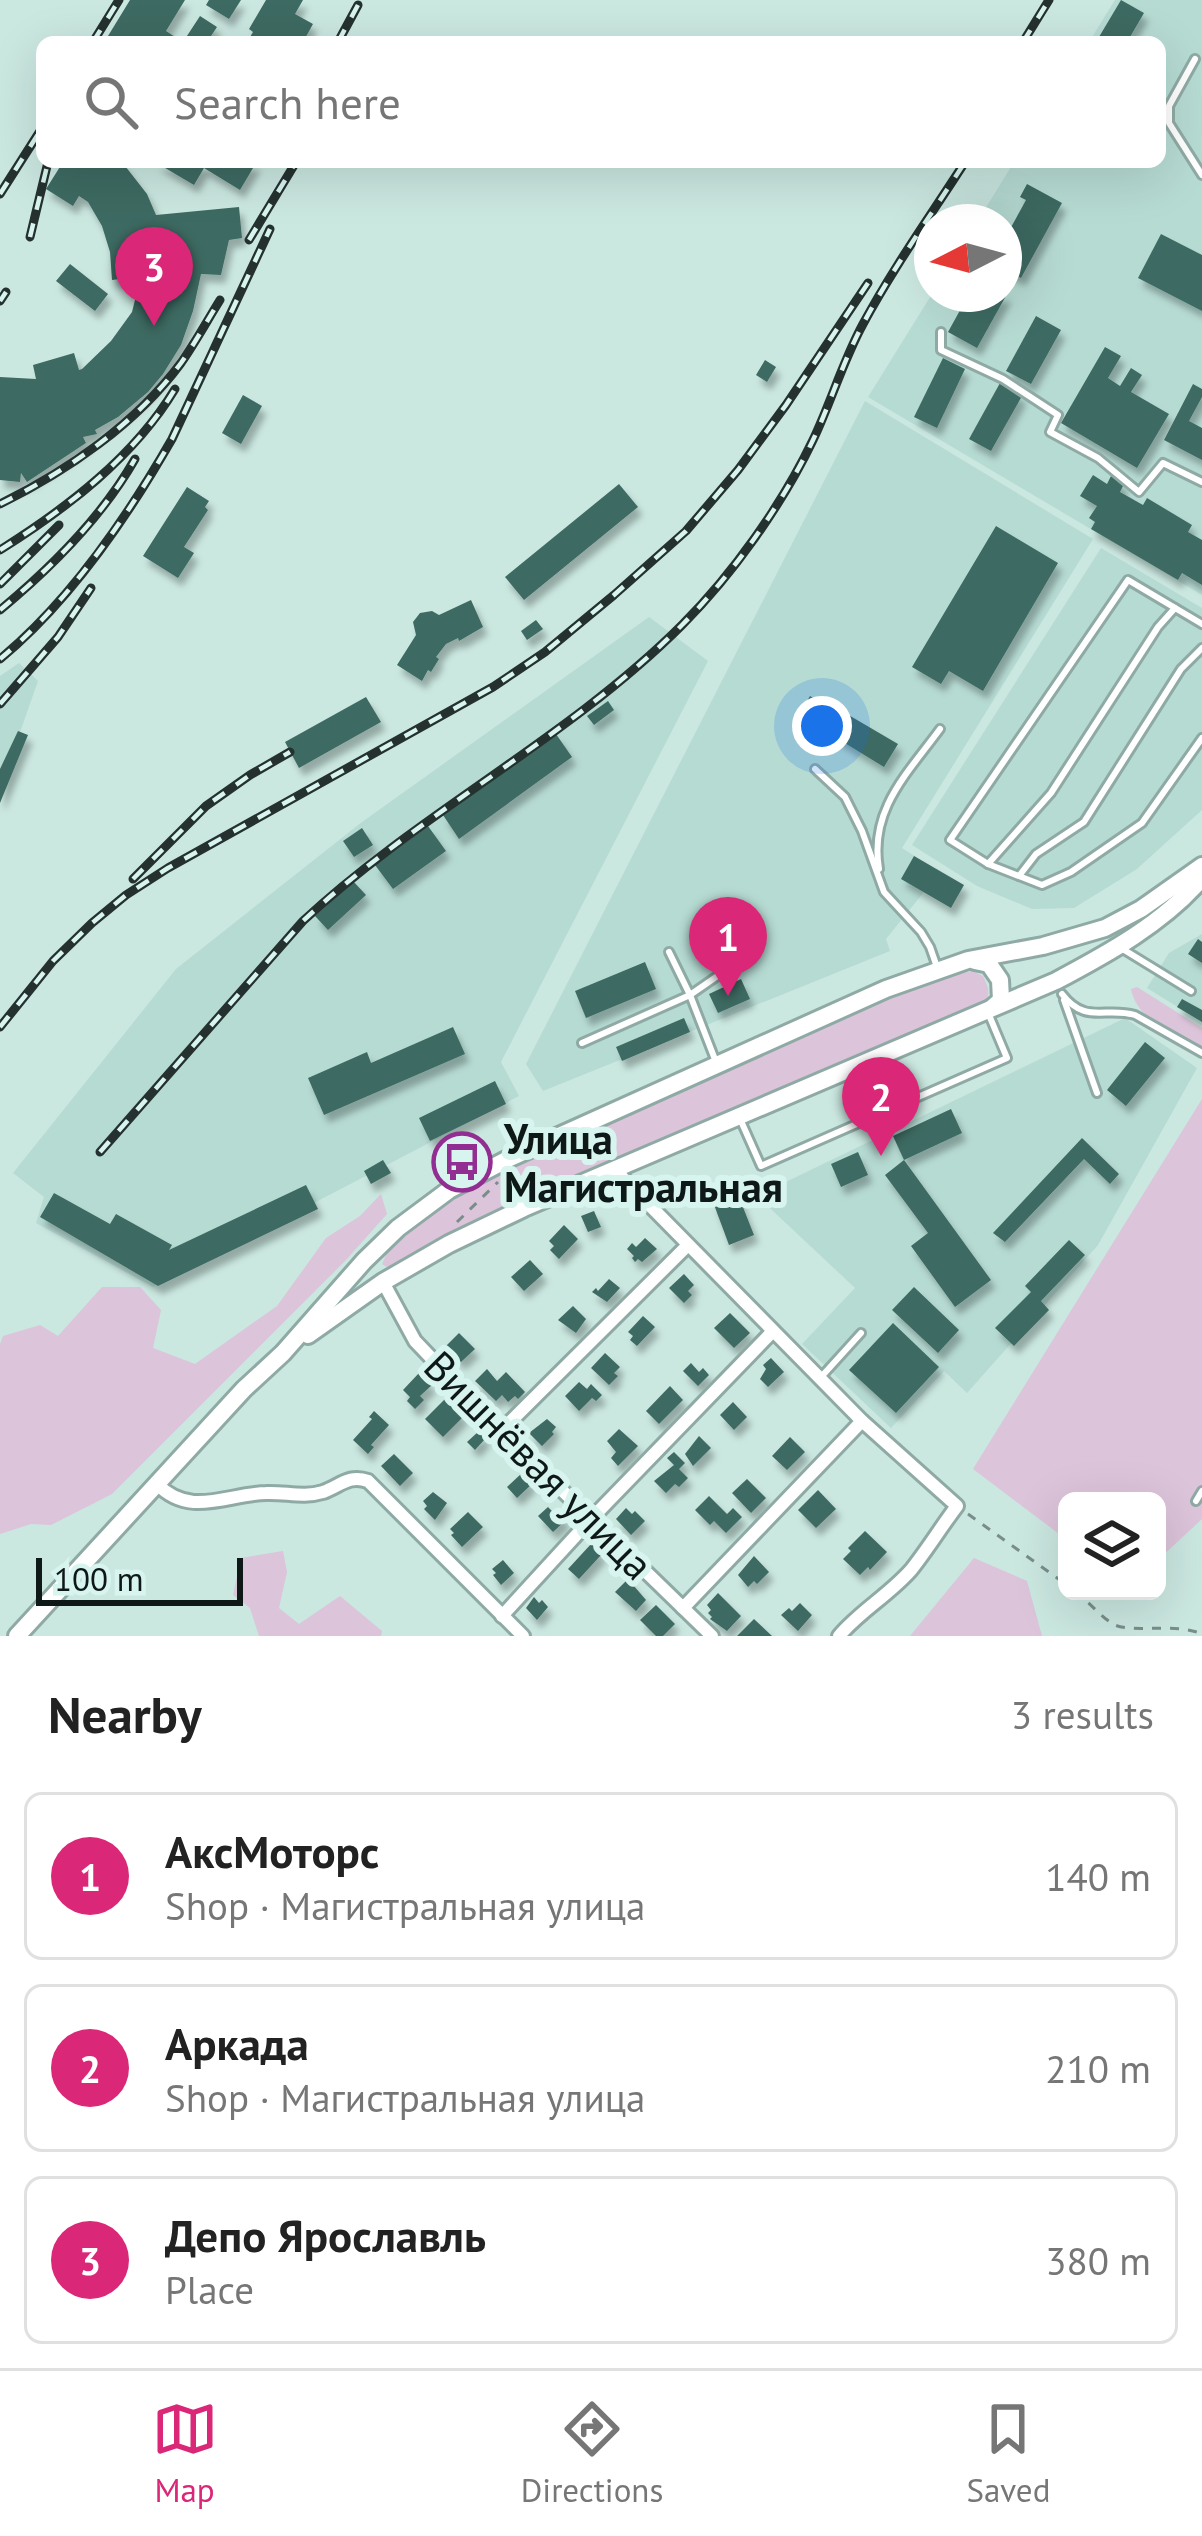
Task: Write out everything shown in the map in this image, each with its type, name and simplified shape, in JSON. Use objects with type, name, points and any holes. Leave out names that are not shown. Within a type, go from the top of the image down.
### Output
[{"type":"main road","points":[[17,1636],[364,1261],[448,1190],[841,1008],[938,969],[1105,928],[1142,909],[1202,866]]},
{"type":"main road","points":[[283,1353],[383,1282],[449,1244],[988,1011],[1059,988],[1154,921],[1202,878]]},
{"type":"main road","points":[[1105,928],[1118,946]]},
{"type":"main road","points":[[968,960],[989,964],[1000,980],[1001,1000],[988,1011]]},
{"type":"main road","points":[[364,1261],[383,1282]]},
{"type":"street","points":[[614,1169],[772,1333],[957,1506],[910,1570],[839,1636]]},
{"type":"street","points":[[501,1432],[688,1245]]},
{"type":"street","name":"Вишнёвая улица","points":[[383,1282],[415,1341],[501,1432],[712,1636]]},
{"type":"street","points":[[502,1616],[772,1333]]},
{"type":"street","points":[[683,1608],[862,1420]]},
{"type":"street","points":[[158,1484],[178,1499],[198,1503],[271,1492],[300,1496],[349,1479],[368,1481],[523,1636]]},
{"type":"lane","points":[[1195,59],[1167,115],[1202,175]]},
{"type":"lane","points":[[941,332],[941,350],[1003,380],[1058,415],[1050,431],[1098,458],[1139,493],[1162,463],[1202,482]]},
{"type":"lane","points":[[1202,624],[1128,580],[950,840],[988,864],[1042,885],[1071,872],[1142,823],[1202,738]]},
{"type":"lane","points":[[988,864],[1052,793],[1157,627],[1175,608]]},
{"type":"lane","points":[[1018,877],[1036,854],[1084,822],[1181,670],[1202,648]]},
{"type":"lane","points":[[884,892],[876,851],[887,802],[940,729]]},
{"type":"lane","points":[[815,770],[845,797],[884,892],[921,932],[938,969]]},
{"type":"lane","points":[[1118,946],[1191,992]]},
{"type":"lane","points":[[669,952],[717,1065]]},
{"type":"lane","points":[[582,1043],[690,995],[716,977]]},
{"type":"lane","points":[[1059,988],[1079,1011],[1135,1015],[1202,1053]]},
{"type":"lane","points":[[1059,988],[1097,1093]]},
{"type":"lane","points":[[739,1118],[760,1166],[1007,1058],[988,1011]]},
{"type":"lane","points":[[819,1379],[861,1334]]},
{"type":"lane","points":[[1196,1501],[1202,1491]]},
{"type":"path","points":[[458,1220],[504,1176]]},
{"type":"path","points":[[957,1506],[1058,1579]]},
{"type":"path","points":[[1085,1600],[1120,1627],[1169,1626],[1202,1634]]},
{"type":"shaded area","points":[[1115,0],[1202,0],[1202,595],[868,397],[921,312],[1022,312],[1022,204],[988,204],[1010,168],[1166,168],[1166,36],[1093,36]]},
{"type":"shaded area","points":[[865,401],[1093,539],[902,848],[940,872],[886,939],[890,951],[543,1091],[526,1064]]},
{"type":"shaded area","points":[[1101,548],[1202,608],[1202,810],[1137,869],[1074,908],[1032,909],[977,886],[912,845]]},
{"type":"shaded area","points":[[649,617],[708,661],[501,1062],[519,1096],[153,1287],[36,1223],[44,1197],[13,1173],[176,969],[362,822]]},
{"type":"shaded area","points":[[19,663],[38,681],[0,789],[0,676]]},
{"type":"shaded area","points":[[1202,934],[1202,1022],[1147,988],[1169,953]]},
{"type":"shaded area","points":[[973,971],[983,976],[988,987],[981,1004],[471,1225],[394,1265],[382,1264],[416,1225],[468,1190],[789,1037],[939,978]]},
{"type":"shaded area","points":[[1137,987],[1202,1028],[1202,1049],[1149,1018],[1135,1000],[1131,989]]},
{"type":"shaded area","points":[[1125,1018],[1197,1068],[1098,1245],[967,1393],[944,1371],[891,1428],[802,1344],[855,1288],[757,1196]]},
{"type":"shaded area","points":[[1202,1099],[1202,1519],[1166,1553],[1166,1492],[1058,1492],[1058,1533],[973,1469]]},
{"type":"shaded area","points":[[381,1194],[387,1214],[346,1260],[112,1494],[51,1525],[31,1524],[0,1534],[3,1336],[40,1325],[58,1336],[102,1287],[140,1287],[161,1310],[153,1348],[195,1364],[277,1306],[326,1238],[360,1216]]},
{"type":"shaded area","points":[[283,1551],[287,1572],[279,1608],[299,1624],[340,1596],[382,1631],[381,1636],[259,1636],[250,1608],[233,1595],[241,1558]]},
{"type":"shaded area","points":[[974,1558],[1027,1581],[1042,1636],[910,1636]]},
{"type":"building","points":[[130,0],[185,0],[166,31],[174,36],[108,36]]},
{"type":"building","points":[[209,0],[241,0],[229,19],[206,5]]},
{"type":"building","points":[[266,0],[303,0],[295,14],[313,24],[306,36],[251,36],[249,29]]},
{"type":"building","points":[[1121,0],[1144,13],[1131,36],[1100,36]]},
{"type":"building","points":[[200,16],[217,27],[211,36],[187,36]]},
{"type":"building","points":[[59,168],[127,168],[156,215],[239,207],[242,238],[229,240],[221,275],[201,274],[181,345],[148,392],[95,430],[97,434],[83,437],[86,443],[27,482],[21,473],[20,482],[0,480],[0,377],[36,379],[33,365],[74,353],[82,369],[132,312],[139,284],[138,277],[112,280],[102,226],[88,202],[79,196],[73,206],[46,189]]},
{"type":"building","points":[[165,168],[204,168],[194,185]]},
{"type":"building","points":[[204,168],[253,168],[240,190]]},
{"type":"building","points":[[1027,184],[1062,203],[1022,276],[1022,207],[1026,200],[1020,197]]},
{"type":"building","points":[[1161,234],[1202,255],[1202,311],[1138,278]]},
{"type":"building","points":[[70,264],[108,294],[95,311],[56,281]]},
{"type":"building","points":[[959,312],[997,312],[977,348],[948,332]]},
{"type":"building","points":[[1036,316],[1061,330],[1031,384],[1006,371]]},
{"type":"building","points":[[1105,347],[1121,356],[1108,378],[1120,386],[1131,368],[1142,375],[1131,392],[1169,414],[1137,468],[1061,423]]},
{"type":"building","points":[[943,358],[965,369],[937,428],[914,417]]},
{"type":"building","points":[[765,360],[776,367],[767,382],[756,375]]},
{"type":"building","points":[[1000,383],[1022,396],[991,451],[969,439]]},
{"type":"building","points":[[1193,384],[1202,389],[1189,421],[1202,428],[1202,460],[1164,440]]},
{"type":"building","points":[[243,395],[262,406],[241,444],[222,433]]},
{"type":"building","points":[[1093,475],[1107,484],[1111,476],[1124,484],[1120,492],[1143,505],[1147,498],[1192,525],[1188,532],[1202,540],[1202,585],[1182,573],[1178,580],[1091,529],[1095,522],[1089,518],[1097,506],[1080,496]]},
{"type":"building","points":[[619,484],[638,507],[524,600],[505,577]]},
{"type":"building","points":[[187,487],[209,501],[184,547],[194,553],[178,578],[143,556]]},
{"type":"building","points":[[996,526],[1058,563],[983,691],[949,671],[941,684],[912,667]]},
{"type":"building","points":[[471,600],[483,627],[446,644],[422,681],[397,665],[416,635],[413,622],[420,613],[439,615]]},
{"type":"building","points":[[536,620],[543,629],[527,640],[521,631]]},
{"type":"building","points":[[810,696],[898,744],[884,767],[799,715]]},
{"type":"building","points":[[366,697],[381,722],[299,768],[285,742]]},
{"type":"building","points":[[608,701],[614,710],[594,725],[587,716]]},
{"type":"building","points":[[18,731],[28,735],[0,803],[0,769]]},
{"type":"building","points":[[556,734],[572,757],[459,839],[443,815]]},
{"type":"building","points":[[428,826],[446,851],[393,889],[375,865]]},
{"type":"building","points":[[362,828],[373,845],[354,857],[343,841]]},
{"type":"building","points":[[914,856],[964,885],[951,908],[901,879]]},
{"type":"building","points":[[353,881],[366,895],[328,930],[315,916]]},
{"type":"building","points":[[1198,939],[1202,942],[1202,963],[1188,954]]},
{"type":"building","points":[[645,962],[656,989],[586,1018],[575,991]]},
{"type":"building","points":[[741,979],[750,999],[718,1013],[709,994]]},
{"type":"building","points":[[1182,999],[1202,1010],[1202,1022],[1177,1007]]},
{"type":"building","points":[[684,1018],[690,1032],[622,1061],[616,1047]]},
{"type":"building","points":[[453,1027],[465,1054],[324,1115],[308,1078],[367,1052],[371,1063]]},
{"type":"building","points":[[1145,1042],[1165,1058],[1126,1106],[1107,1090]]},
{"type":"building","points":[[495,1081],[506,1104],[430,1141],[419,1118]]},
{"type":"building","points":[[951,1109],[962,1133],[904,1160],[893,1136]]},
{"type":"building","points":[[1082,1138],[1119,1174],[1110,1184],[1084,1159],[1005,1242],[993,1233]]},
{"type":"building","points":[[858,1152],[868,1175],[841,1187],[831,1164]]},
{"type":"building","points":[[383,1160],[391,1173],[371,1184],[364,1171]]},
{"type":"building","points":[[904,1160],[991,1280],[955,1307],[911,1246],[928,1233],[885,1175]]},
{"type":"building","points":[[306,1185],[318,1209],[158,1286],[40,1217],[54,1193],[110,1224],[116,1214],[172,1245],[169,1250]]},
{"type":"building","points":[[737,1192],[754,1235],[729,1245],[713,1202]]},
{"type":"building","points":[[594,1211],[601,1227],[588,1232],[581,1216]]},
{"type":"building","points":[[564,1225],[578,1239],[559,1259],[549,1241]]},
{"type":"building","points":[[645,1238],[657,1249],[635,1262],[627,1249]]},
{"type":"building","points":[[1069,1240],[1085,1255],[1041,1301],[1049,1310],[1014,1346],[995,1328],[1031,1292],[1025,1286]]},
{"type":"building","points":[[530,1260],[543,1274],[524,1291],[511,1277]]},
{"type":"building","points":[[684,1274],[694,1285],[684,1303],[669,1288]]},
{"type":"building","points":[[609,1279],[620,1288],[607,1302],[592,1292]]},
{"type":"building","points":[[914,1287],[959,1330],[938,1353],[892,1310]]},
{"type":"building","points":[[573,1306],[586,1319],[576,1333],[558,1320]]},
{"type":"building","points":[[730,1313],[750,1333],[734,1348],[714,1328]]},
{"type":"building","points":[[643,1316],[655,1327],[637,1346],[628,1332]]},
{"type":"building","points":[[893,1323],[939,1367],[896,1413],[849,1370]]},
{"type":"building","points":[[459,1333],[475,1349],[461,1362],[445,1347]]},
{"type":"building","points":[[605,1353],[620,1367],[609,1385],[591,1368]]},
{"type":"building","points":[[771,1358],[784,1372],[768,1387],[760,1379],[766,1369],[763,1365]]},
{"type":"building","points":[[691,1363],[709,1375],[698,1386],[683,1371]]},
{"type":"building","points":[[487,1369],[497,1381],[506,1372],[525,1392],[518,1399],[515,1396],[508,1402],[502,1395],[496,1401],[475,1381]]},
{"type":"building","points":[[419,1373],[432,1385],[415,1409],[403,1390]]},
{"type":"building","points":[[579,1382],[587,1389],[591,1384],[602,1395],[579,1411],[565,1396]]},
{"type":"building","points":[[670,1386],[683,1400],[659,1424],[646,1411]]},
{"type":"building","points":[[446,1398],[464,1416],[443,1437],[425,1419]]},
{"type":"building","points":[[733,1402],[747,1417],[734,1430],[720,1415]]},
{"type":"building","points":[[374,1411],[389,1425],[368,1454],[353,1440]]},
{"type":"building","points":[[547,1419],[556,1427],[542,1446],[529,1433]]},
{"type":"building","points":[[619,1429],[638,1446],[618,1466],[611,1458],[616,1452],[607,1441]]},
{"type":"building","points":[[479,1431],[486,1438],[475,1450],[467,1442]]},
{"type":"building","points":[[699,1436],[711,1448],[693,1466],[685,1454]]},
{"type":"building","points":[[790,1437],[805,1452],[787,1470],[772,1456]]},
{"type":"building","points":[[674,1452],[685,1463],[679,1469],[688,1478],[666,1493],[654,1481],[674,1465],[667,1458]]},
{"type":"building","points":[[394,1454],[413,1473],[400,1486],[381,1466]]},
{"type":"building","points":[[522,1473],[532,1484],[517,1498],[507,1487]]},
{"type":"building","points":[[747,1479],[766,1498],[751,1513],[732,1493]]},
{"type":"building","points":[[818,1490],[836,1509],[816,1528],[798,1510]]},
{"type":"building","points":[[433,1492],[447,1503],[435,1520],[423,1501]]},
{"type":"building","points":[[709,1496],[727,1514],[733,1508],[742,1517],[726,1533],[695,1510]]},
{"type":"building","points":[[548,1507],[566,1520],[553,1532],[538,1516]]},
{"type":"building","points":[[626,1508],[645,1521],[631,1535],[616,1519]]},
{"type":"building","points":[[468,1512],[483,1527],[462,1547],[450,1529]]},
{"type":"building","points":[[865,1531],[887,1552],[860,1575],[843,1559]]},
{"type":"building","points":[[591,1544],[602,1554],[579,1579],[568,1569]]},
{"type":"building","points":[[754,1556],[769,1572],[748,1587],[738,1575]]},
{"type":"building","points":[[503,1560],[514,1573],[501,1585],[492,1569]]},
{"type":"building","points":[[628,1579],[646,1600],[636,1611],[615,1592]]},
{"type":"building","points":[[718,1593],[741,1616],[727,1631],[708,1613],[707,1605]]},
{"type":"building","points":[[534,1597],[548,1607],[537,1620],[526,1608]]},
{"type":"building","points":[[800,1603],[812,1615],[798,1631],[781,1615]]},
{"type":"building","points":[[656,1605],[675,1624],[663,1636],[656,1636],[640,1620]]},
{"type":"building","points":[[754,1619],[772,1636],[737,1636]]},
{"type":"railway","points":[[97,36],[119,0]]},
{"type":"railway","points":[[1027,36],[1049,0]]},
{"type":"railway","points":[[341,36],[358,5]]},
{"type":"railway","points":[[0,194],[36,137]]},
{"type":"railway","points":[[30,237],[47,168]]},
{"type":"railway","points":[[249,240],[292,168]]},
{"type":"railway","points":[[100,1152],[303,921],[396,845],[591,704],[701,605],[755,538],[786,489],[813,440],[863,324],[961,168]]},
{"type":"railway","points":[[0,659],[73,585],[136,498],[172,439],[270,229]]},
{"type":"railway","points":[[0,1027],[53,961],[126,895],[493,687],[545,652],[614,595],[686,531],[738,470],[868,283]]},
{"type":"railway","points":[[0,301],[6,292]]},
{"type":"railway","points":[[0,504],[50,477],[122,426],[181,363],[220,300]]},
{"type":"railway","points":[[0,550],[50,517],[119,459],[175,389]]},
{"type":"railway","points":[[0,610],[75,540],[135,459]]},
{"type":"railway","points":[[0,584],[59,525]]},
{"type":"railway","points":[[0,704],[58,637],[91,588]]},
{"type":"railway","points":[[133,879],[206,806],[290,752]]},
{"type":"place","name":"Депо Ярославль","points":[[154,326]]},
{"type":"place","name":"АксМоторс","points":[[728,996]]},
{"type":"place","name":"Аркада","points":[[881,1156]]},
{"type":"place","name":"Улица Магистральная","points":[[462,1162]]}]
